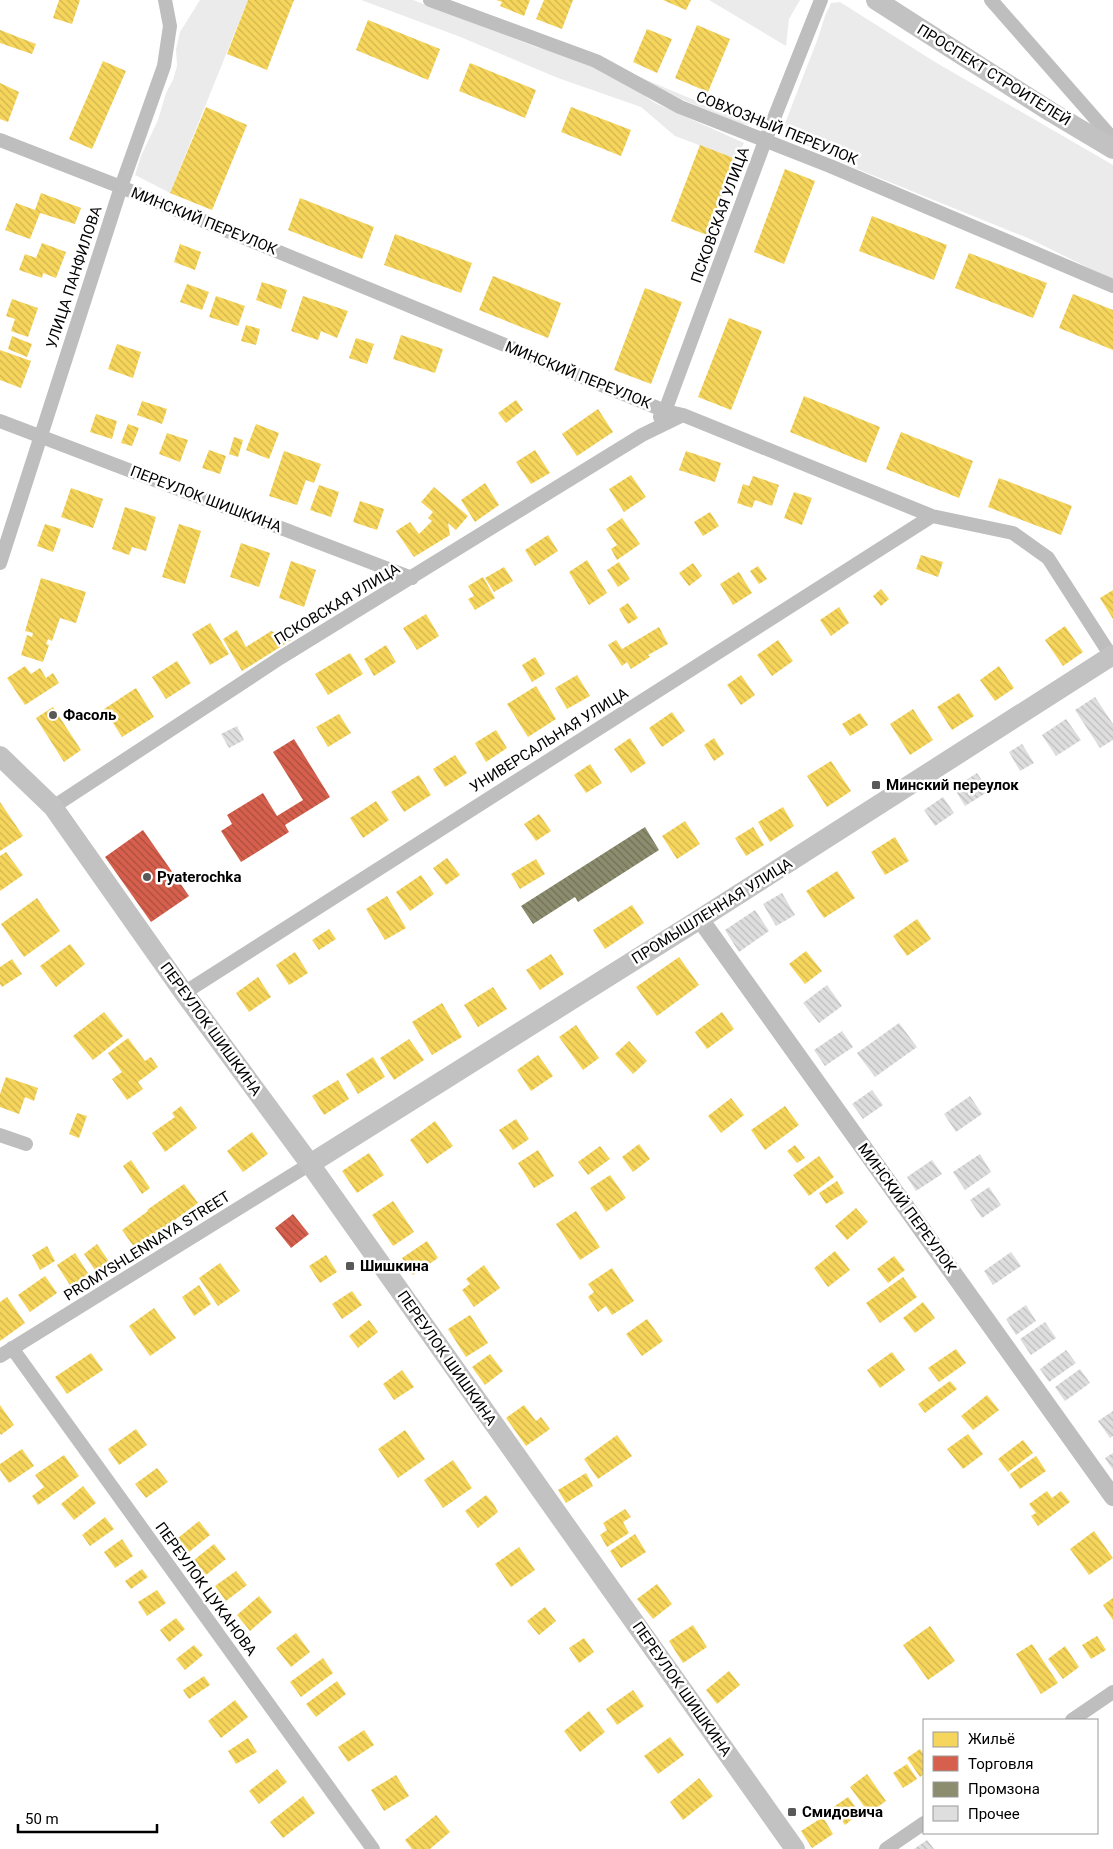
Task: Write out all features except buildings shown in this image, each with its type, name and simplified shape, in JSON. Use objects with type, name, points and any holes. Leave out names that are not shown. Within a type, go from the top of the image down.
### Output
[{"type":"main road","name":"ПРОСПЕКТ СТРОИТЕЛЕЙ","points":[[876,0],[1042,107],[1113,149]]},
{"type":"main road","name":"ПРОМЫШЛЕННАЯ УЛИЦА","points":[[310,1164],[1112,657]]},
{"type":"main road","name":"ПЕРЕУЛОК ШИШКИНА","points":[[0,756],[53,807],[184,992],[310,1164],[795,1849]]},
{"type":"street","name":"УЛИЦА ПАНФИЛОВА","points":[[0,564],[121,186],[164,66],[170,26],[165,0]]},
{"type":"street","name":"СОВХОЗНЫЙ ПЕРЕУЛОК","points":[[430,0],[596,61],[680,107],[830,166],[1113,286]]},
{"type":"street","name":"ПСКОВСКАЯ УЛИЦА","points":[[642,435],[665,411],[765,141],[821,0]]},
{"type":"street","name":"ПРОСПЕКТ СТРОИТЕЛЕЙ","points":[[990,0],[1113,139]]},
{"type":"street","name":"МИНСКИЙ ПЕРЕУЛОК","points":[[0,140],[121,186],[665,411],[683,415],[932,516],[1014,533],[1048,558],[1112,657]]},
{"type":"street","name":"ПСКОВСКАЯ УЛИЦА","points":[[53,807],[280,658],[642,435],[683,415]]},
{"type":"street","name":"ПЕРЕУЛОК ШИШКИНА","points":[[0,421],[412,578]]},
{"type":"street","name":"УНИВЕРСАЛЬНАЯ УЛИЦА","points":[[184,992],[932,516]]},
{"type":"street","name":"МИНСКИЙ ПЕРЕУЛОК","points":[[700,919],[1113,1497]]},
{"type":"street","points":[[0,1135],[26,1144]]},
{"type":"street","name":"PROMYSHLENNAYA STREET","points":[[0,1356],[310,1164]]},
{"type":"street","name":"ПЕРЕУЛОК ЦУКАНОВА","points":[[12,1348],[373,1849]]},
{"type":"street","points":[[1073,1719],[1113,1692]]},
{"type":"street","points":[[886,1849],[923,1824]]},
{"type":"shaded area","points":[[200,0],[248,0],[170,193],[135,175],[141,156],[158,120],[166,93],[173,80],[177,66],[176,49],[180,32]]},
{"type":"shaded area","points":[[361,0],[413,0],[536,47],[553,51],[611,72],[655,103],[744,143],[736,159],[675,136],[641,107],[558,78],[458,36]]},
{"type":"shaded area","points":[[709,0],[800,0],[789,19],[786,46]]},
{"type":"shaded area","points":[[840,2],[935,62],[1113,165],[1113,280],[1030,239],[855,168],[795,140],[784,126],[825,16],[831,3]]},
{"type":"shaded area","points":[[609,64],[753,125],[741,124],[681,99]]},
{"type":"place","name":"Фасоль","points":[[53,715]]},
{"type":"place","name":"Минский переулок","points":[[876,785]]},
{"type":"place","name":"Pyaterochka","points":[[147,877]]},
{"type":"place","name":"Шишкина","points":[[350,1266]]},
{"type":"place","name":"Смидовича","points":[[792,1812]]}]
